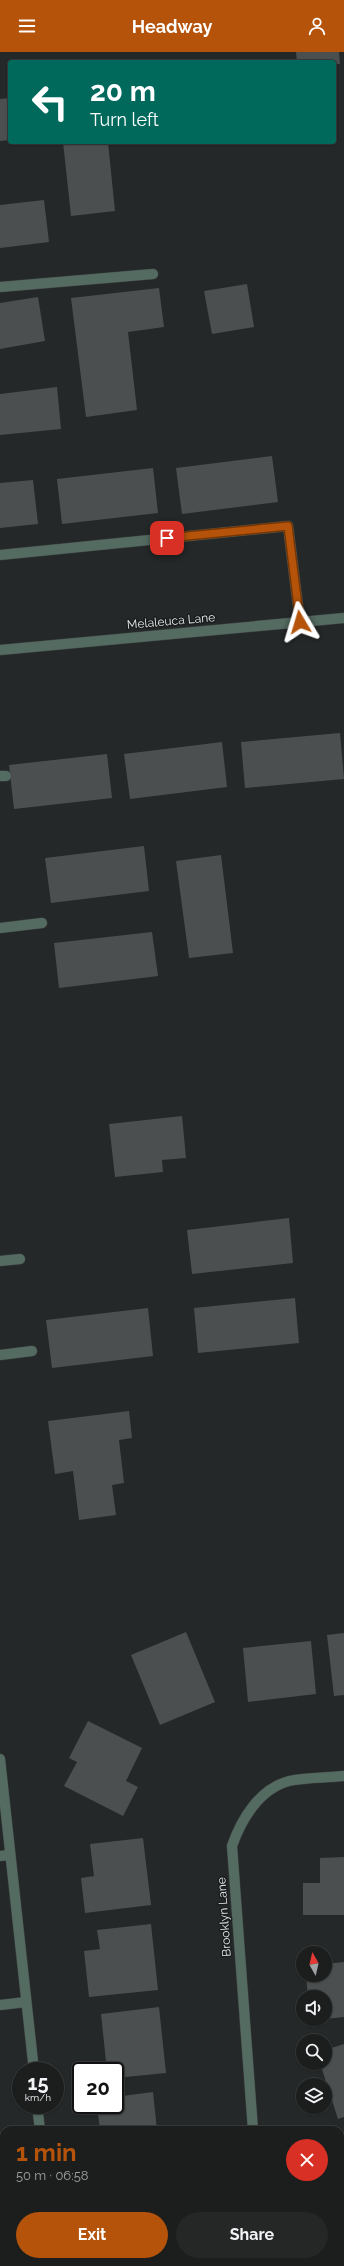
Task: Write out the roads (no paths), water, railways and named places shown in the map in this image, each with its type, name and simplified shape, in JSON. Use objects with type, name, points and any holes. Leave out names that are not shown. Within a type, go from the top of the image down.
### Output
[{"type":"street","points":[[0,287],[153,274]]},
{"type":"street","points":[[0,555],[288,526],[300,622]]},
{"type":"street","name":"Melaleuca Lane","points":[[0,650],[344,618]]},
{"type":"street","points":[[0,928],[42,923]]},
{"type":"street","points":[[0,1261],[20,1259]]},
{"type":"street","points":[[0,1355],[32,1351]]},
{"type":"street","points":[[0,1759],[5,1855],[33,2062]]},
{"type":"street","name":"Brooklyn Lane","points":[[253,2126],[232,1846],[240,1825],[252,1807],[268,1792],[288,1781],[344,1776]]},
{"type":"street","points":[[0,2005],[26,2002]]},
{"type":"street","points":[[38,2114],[40,2126]]}]
